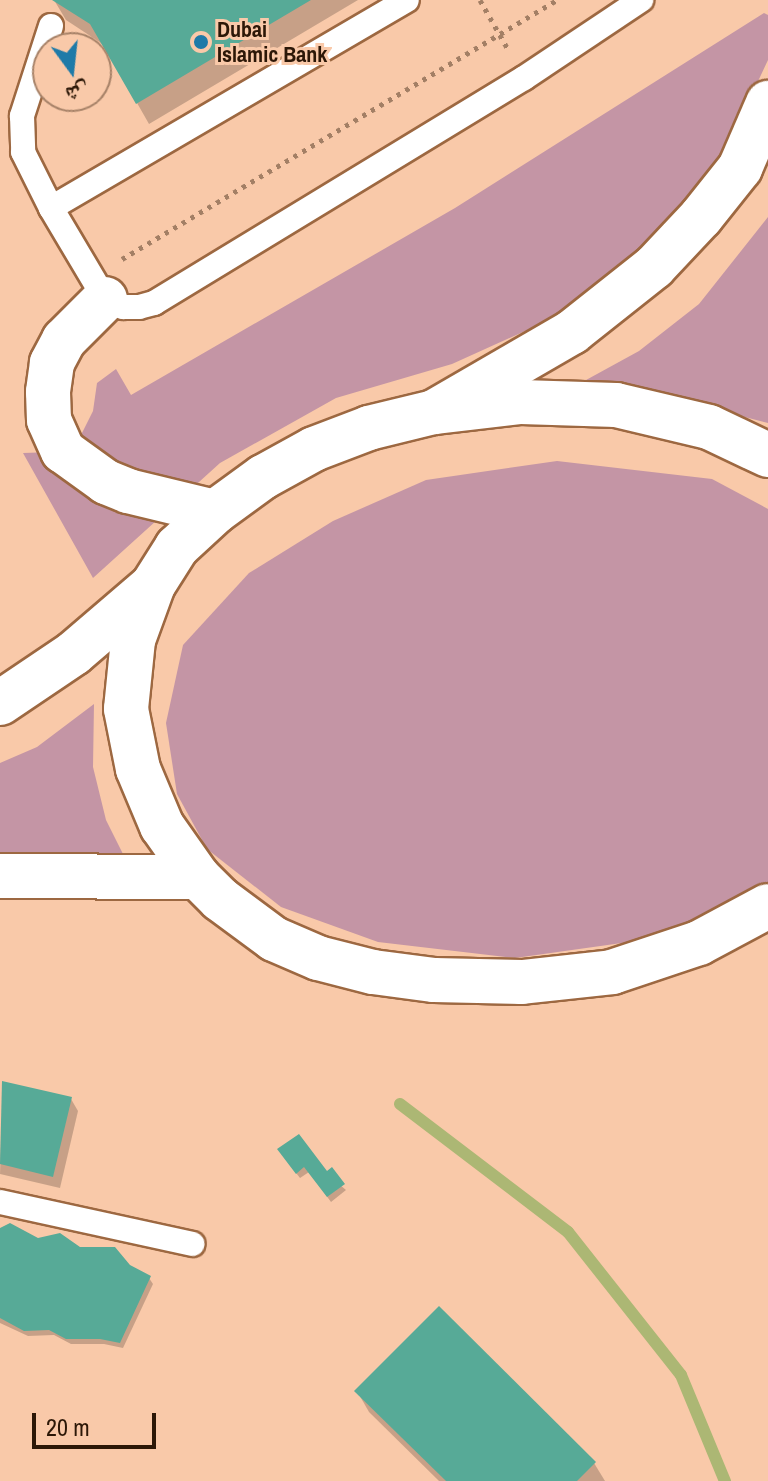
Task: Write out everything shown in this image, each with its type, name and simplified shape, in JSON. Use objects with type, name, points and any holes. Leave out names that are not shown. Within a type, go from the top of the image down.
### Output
[{"type":"main road","points":[[434,412],[572,332],[654,267],[701,217],[740,168],[768,103]]},
{"type":"main road","points":[[122,303],[64,340],[52,363],[48,392],[49,420],[63,451],[106,482],[128,491],[215,512]]},
{"type":"main road","points":[[768,455],[709,427],[616,405],[521,402],[434,412],[369,428],[314,449],[263,477],[215,512],[177,547],[153,585],[133,640],[126,709],[144,783],[162,826],[198,877],[220,899],[274,939],[318,958],[373,972],[434,980],[522,982],[612,972],[699,943],[768,906]]},
{"type":"main road","points":[[0,703],[74,653],[153,585]]},
{"type":"main road","points":[[0,876],[198,877]]},
{"type":"lane","points":[[51,208],[407,0]]},
{"type":"lane","points":[[51,26],[27,95],[20,135],[28,164],[51,208],[122,303],[154,303],[524,78],[641,0]]},
{"type":"lane","points":[[0,1202],[192,1244]]},
{"type":"path","points":[[480,0],[524,78]]},
{"type":"path","points":[[122,303],[112,265],[557,0]]},
{"type":"shaded area","points":[[764,13],[768,15],[768,60],[730,141],[659,240],[563,314],[452,364],[336,398],[220,463],[93,578],[23,453],[54,452],[78,441],[93,411],[97,383],[116,369],[131,395],[455,208]]},
{"type":"shaded area","points":[[768,217],[768,423],[683,401],[566,391],[639,351],[699,304]]},
{"type":"shaded area","points":[[557,461],[712,479],[768,509],[768,886],[744,901],[636,941],[515,958],[378,942],[281,907],[207,849],[177,794],[166,723],[183,645],[249,573],[333,521],[426,480]]},
{"type":"shaded area","points":[[94,704],[93,767],[106,820],[129,866],[0,860],[0,763],[37,747]]},
{"type":"building","points":[[52,0],[311,0],[136,104],[112,62],[112,32],[95,32],[90,24]]},
{"type":"building","points":[[2,1081],[72,1097],[53,1177],[0,1164]]},
{"type":"building","points":[[299,1134],[327,1171],[332,1167],[345,1184],[327,1197],[304,1167],[296,1174],[277,1149]]},
{"type":"building","points":[[10,1223],[38,1238],[60,1233],[80,1247],[115,1247],[130,1265],[151,1276],[120,1343],[100,1339],[66,1339],[49,1330],[24,1331],[0,1318],[0,1228]]},
{"type":"building","points":[[439,1306],[596,1462],[577,1481],[446,1481],[354,1391]]},
{"type":"waterway","points":[[400,1104],[568,1232],[681,1375],[725,1481]]},
{"type":"place","name":"Dubai Islamic Bank","points":[[201,42]]}]
